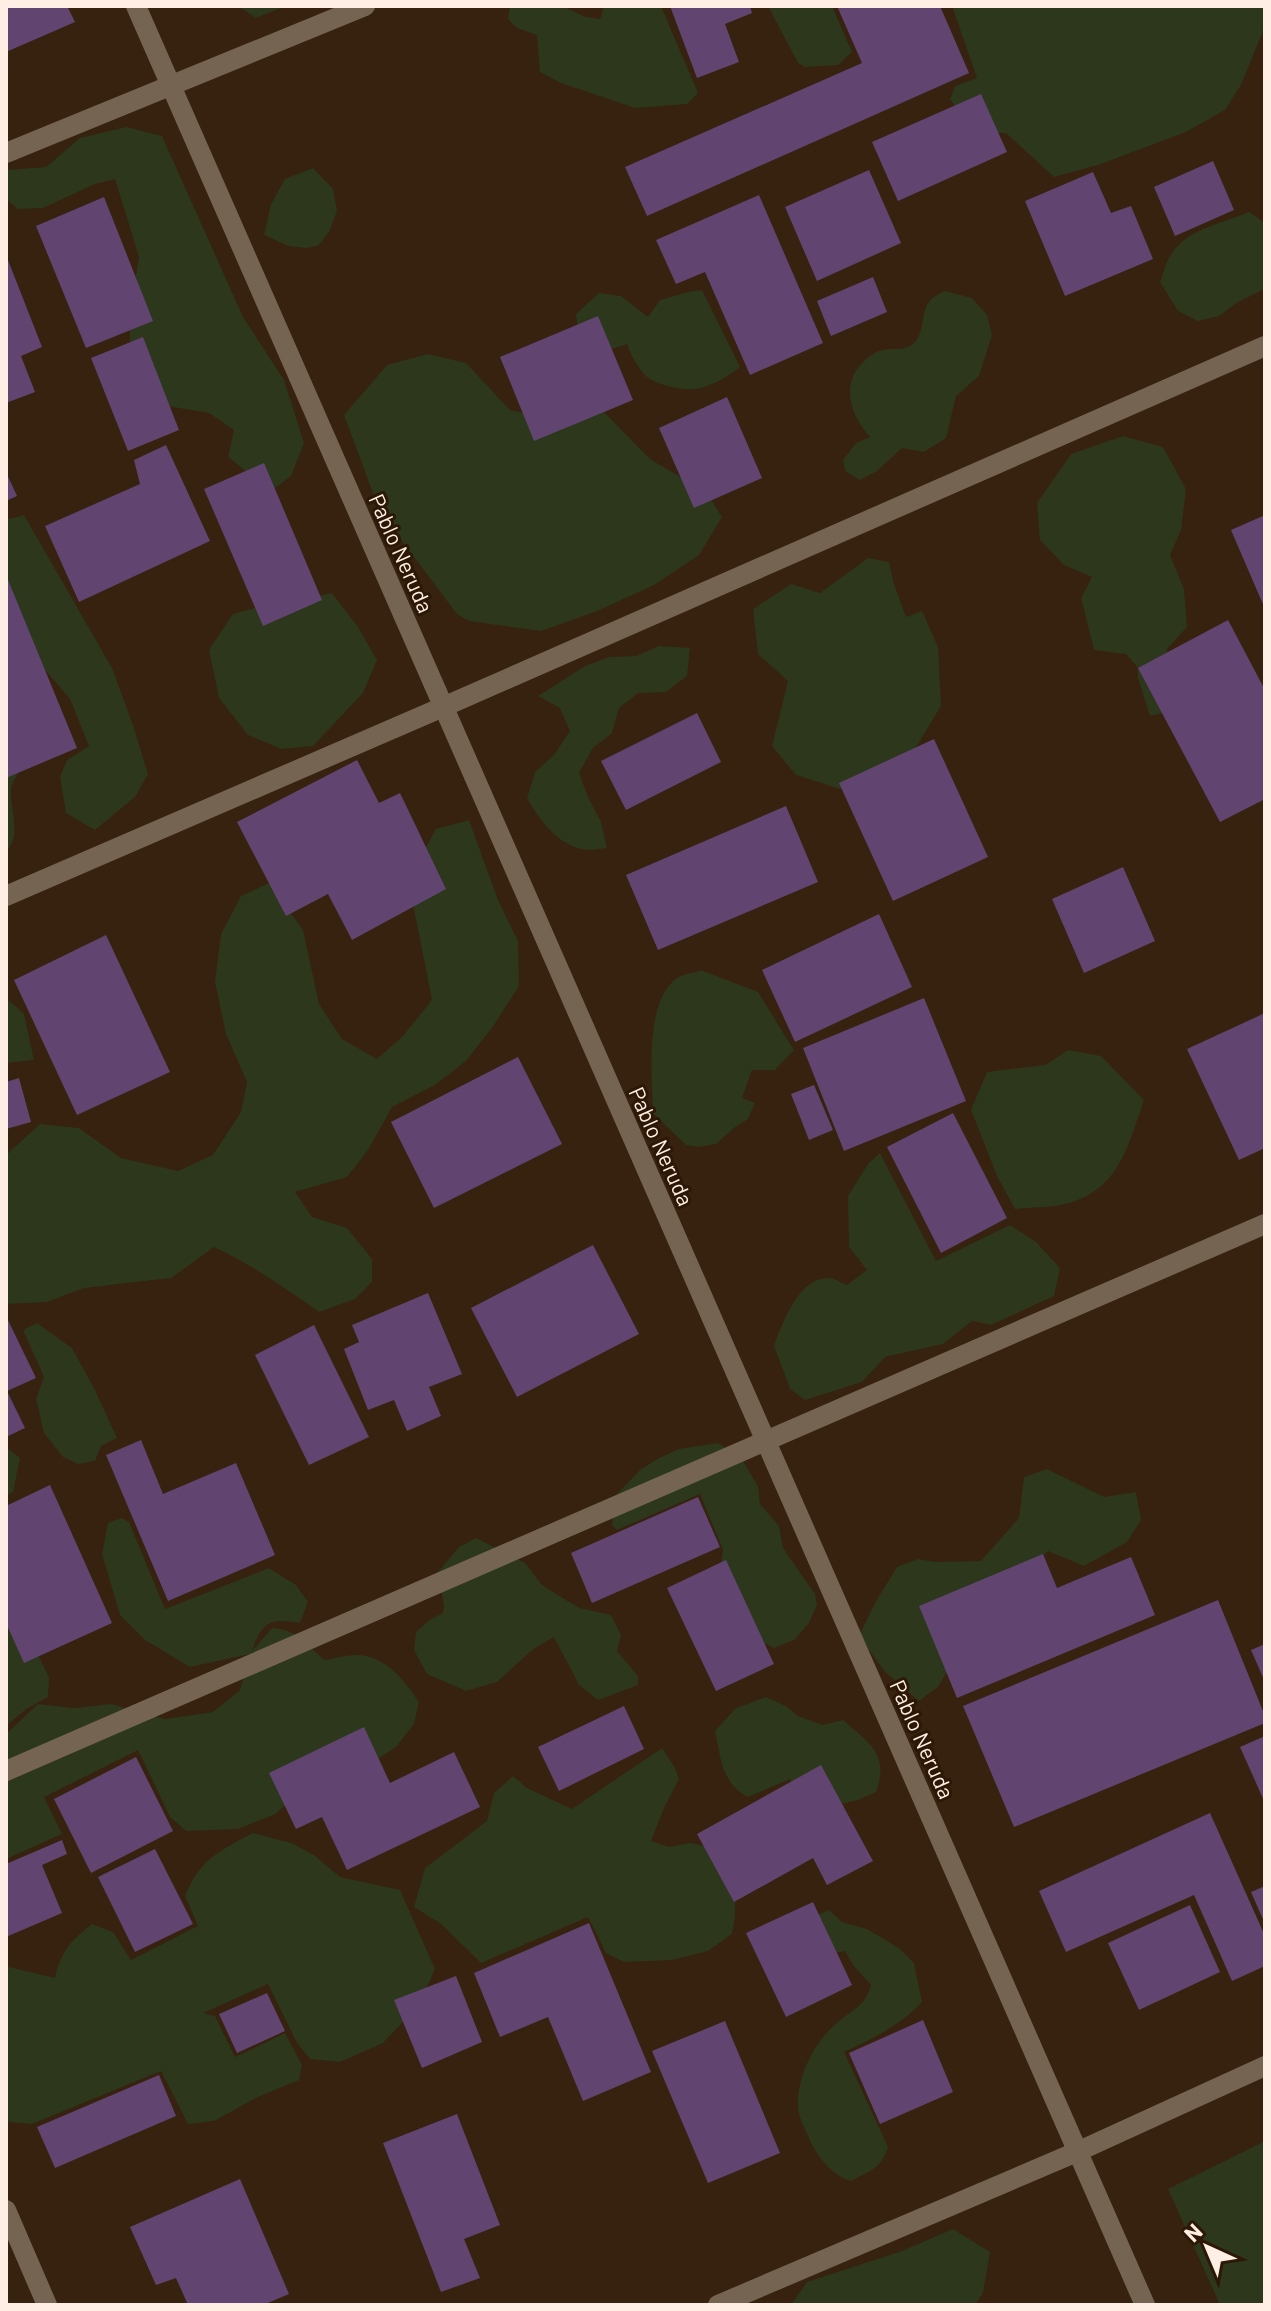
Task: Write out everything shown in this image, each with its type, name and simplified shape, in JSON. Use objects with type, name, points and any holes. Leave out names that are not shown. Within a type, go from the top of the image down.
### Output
[{"type":"street","name":"Pablo Neruda","points":[[136,6],[1145,2305]]},
{"type":"street","points":[[6,153],[365,6]]},
{"type":"street","points":[[6,896],[1265,346]]},
{"type":"street","points":[[6,1771],[1265,1224]]},
{"type":"street","points":[[718,2305],[1079,2151],[1265,2066]]},
{"type":"street","points":[[6,2210],[47,2305]]},
{"type":"green space","points":[[238,6],[286,6],[256,18]]},
{"type":"green space","points":[[510,6],[562,6],[586,17],[600,19],[603,9],[600,6],[661,6],[698,93],[687,104],[635,108],[561,83],[540,72],[537,35],[517,28],[508,19]]},
{"type":"green space","points":[[768,6],[832,6],[852,52],[838,65],[805,67],[798,63]]},
{"type":"green space","points":[[952,6],[1265,6],[1265,26],[1241,85],[1225,110],[1186,132],[1101,164],[1054,177],[1006,133],[986,132],[973,126],[950,99],[955,86],[977,78]]},
{"type":"green space","points":[[126,127],[162,136],[243,317],[284,380],[304,443],[291,476],[271,491],[228,457],[234,430],[209,413],[155,404],[130,365],[130,311],[139,257],[115,179],[95,184],[43,208],[18,209],[6,199],[6,170],[46,167],[80,138]]},
{"type":"green space","points":[[313,168],[333,189],[337,211],[329,232],[318,246],[306,248],[288,246],[264,235],[271,204],[285,179]]},
{"type":"green space","points":[[1249,212],[1265,223],[1265,289],[1238,302],[1219,316],[1198,321],[1178,311],[1160,282],[1176,248],[1204,229]]},
{"type":"green space","points":[[702,290],[740,367],[701,388],[681,389],[652,380],[638,366],[627,344],[612,349],[577,325],[576,314],[599,293],[621,296],[648,317],[660,300]]},
{"type":"green space","points":[[945,291],[972,298],[987,315],[992,335],[979,376],[956,396],[946,438],[924,452],[902,448],[877,471],[860,480],[845,471],[843,460],[856,443],[870,437],[852,404],[851,382],[863,362],[875,353],[912,345],[920,334],[926,307]]},
{"type":"green space","points":[[428,354],[466,363],[510,410],[543,417],[602,410],[650,459],[706,492],[722,517],[699,555],[654,585],[595,612],[541,631],[469,621],[457,614],[380,512],[344,415],[387,365]]},
{"type":"green space","points":[[1123,436],[1163,447],[1186,489],[1181,530],[1170,555],[1184,589],[1187,627],[1167,649],[1167,692],[1171,711],[1150,716],[1138,678],[1138,668],[1126,654],[1094,650],[1081,598],[1092,577],[1064,565],[1040,540],[1037,503],[1071,454]]},
{"type":"green space","points":[[24,515],[112,668],[148,774],[135,797],[95,830],[66,813],[60,777],[67,760],[89,746],[70,699],[16,636],[6,631],[6,520]]},
{"type":"green space","points":[[868,558],[889,562],[906,617],[922,611],[938,647],[941,706],[906,764],[840,789],[796,775],[772,746],[788,681],[758,654],[753,609],[791,584],[820,593]]},
{"type":"green space","points":[[332,593],[358,627],[377,660],[363,693],[313,746],[281,749],[248,735],[219,698],[209,650],[233,614]]},
{"type":"green space","points":[[659,646],[690,648],[687,676],[666,692],[638,693],[619,708],[612,733],[593,748],[579,773],[601,822],[607,848],[587,850],[572,846],[549,829],[527,798],[535,772],[554,755],[570,731],[560,708],[538,696],[585,666],[609,657],[636,656]]},
{"type":"green space","points":[[6,755],[26,760],[11,789],[14,830],[11,846],[6,852]]},
{"type":"green space","points":[[469,820],[498,900],[518,941],[519,986],[466,1061],[435,1085],[392,1107],[368,1150],[347,1177],[295,1192],[312,1217],[347,1228],[372,1259],[372,1282],[355,1299],[319,1312],[255,1269],[214,1247],[171,1278],[84,1288],[47,1302],[6,1304],[6,1155],[40,1124],[79,1128],[121,1158],[178,1171],[213,1155],[241,1112],[247,1082],[226,1034],[215,982],[221,934],[241,896],[269,883],[303,930],[319,1004],[342,1039],[377,1059],[402,1037],[432,1000],[408,879],[436,829]]},
{"type":"green space","points":[[701,970],[758,992],[794,1050],[775,1070],[752,1070],[742,1098],[755,1103],[748,1119],[716,1144],[698,1147],[686,1145],[653,1113],[651,1061],[655,1021],[666,989],[677,978]]},
{"type":"green space","points":[[6,998],[24,1014],[34,1060],[6,1063]]},
{"type":"green space","points":[[1068,1050],[1101,1056],[1144,1100],[1119,1164],[1098,1189],[1065,1204],[1015,1209],[997,1176],[971,1110],[987,1072],[1045,1065]]},
{"type":"green space","points":[[880,1153],[936,1261],[1010,1225],[1036,1242],[1060,1268],[1054,1296],[991,1325],[972,1321],[943,1344],[885,1357],[862,1382],[805,1400],[790,1389],[774,1346],[793,1303],[809,1285],[829,1278],[847,1285],[867,1270],[849,1247],[848,1196],[868,1164]]},
{"type":"green space","points":[[37,1323],[72,1348],[117,1438],[101,1446],[95,1461],[78,1464],[63,1457],[44,1433],[36,1399],[44,1377],[23,1330]]},
{"type":"green space","points":[[718,1443],[741,1458],[758,1486],[760,1504],[779,1526],[783,1548],[815,1594],[817,1605],[809,1623],[794,1640],[774,1648],[742,1632],[718,1580],[723,1550],[700,1494],[617,1530],[612,1525],[616,1495],[640,1470],[679,1449]]},
{"type":"green space","points":[[6,1447],[20,1458],[13,1492],[6,1496]]},
{"type":"green space","points":[[1047,1469],[1104,1497],[1136,1492],[1141,1520],[1127,1542],[1084,1566],[1048,1551],[1012,1582],[938,1687],[919,1701],[885,1672],[859,1636],[875,1603],[897,1567],[918,1559],[936,1562],[981,1561],[1019,1518],[1024,1477]]},
{"type":"green space","points":[[122,1518],[129,1522],[165,1609],[269,1568],[296,1585],[308,1602],[300,1623],[281,1621],[269,1624],[260,1633],[252,1651],[272,1628],[295,1635],[324,1660],[356,1655],[376,1659],[400,1677],[419,1702],[414,1724],[396,1747],[361,1770],[318,1777],[275,1814],[238,1829],[186,1831],[170,1817],[138,1750],[44,1797],[62,1834],[6,1859],[6,1734],[38,1704],[74,1708],[111,1704],[165,1719],[213,1712],[240,1690],[250,1654],[190,1667],[145,1640],[120,1615],[102,1554],[108,1523]]},
{"type":"green space","points":[[476,1538],[525,1563],[542,1585],[580,1608],[611,1615],[621,1635],[617,1651],[638,1676],[638,1685],[598,1700],[579,1685],[554,1637],[532,1650],[497,1682],[466,1691],[427,1674],[414,1650],[416,1632],[443,1613],[438,1572],[459,1547]]},
{"type":"green space","points":[[6,1623],[34,1647],[49,1677],[48,1697],[26,1709],[6,1726]]},
{"type":"green space","points":[[766,1697],[786,1706],[798,1716],[822,1725],[843,1720],[869,1743],[879,1759],[880,1779],[876,1792],[826,1808],[796,1794],[790,1779],[748,1797],[732,1785],[721,1760],[715,1731],[736,1708]]},
{"type":"green space","points":[[662,1748],[679,1779],[651,1841],[669,1847],[690,1843],[719,1849],[736,1880],[732,1934],[708,1951],[672,1960],[624,1962],[606,1953],[588,1917],[481,1963],[441,1924],[414,1907],[425,1868],[487,1821],[494,1793],[513,1776],[527,1788],[572,1809]]},
{"type":"green space","points":[[253,1833],[291,1843],[314,1855],[340,1877],[400,1890],[435,1969],[419,2005],[383,2043],[340,2062],[310,2059],[297,2043],[268,1984],[203,2013],[215,2016],[235,2057],[285,2033],[302,2065],[299,2080],[258,2097],[214,2121],[188,2124],[161,2071],[32,2124],[9,2122],[6,2119],[6,1969],[9,1967],[55,1978],[68,1947],[92,1924],[113,1932],[131,1960],[198,1926],[185,1896],[191,1883],[212,1857]]},
{"type":"green space","points":[[829,1910],[842,1922],[867,1929],[899,1948],[914,1963],[922,2002],[895,2025],[844,2052],[888,2147],[878,2165],[851,2181],[837,2175],[820,2158],[798,2109],[800,2085],[808,2060],[830,2029],[862,2002],[871,1985],[845,1951],[820,1956],[809,1919]]},
{"type":"green space","points":[[1265,2141],[1265,2305],[1220,2305],[1168,2189]]},
{"type":"green space","points":[[953,2229],[990,2252],[983,2293],[975,2305],[791,2305],[807,2282],[902,2251]]},
{"type":"building","points":[[6,6],[67,6],[75,22],[6,52]]},
{"type":"building","points":[[670,6],[750,6],[752,13],[725,24],[739,62],[697,78]]},
{"type":"building","points":[[837,6],[940,6],[969,73],[647,216],[625,167],[862,63]]},
{"type":"building","points":[[981,94],[1007,152],[898,201],[872,142]]},
{"type":"building","points":[[1213,161],[1234,210],[1175,236],[1154,187]]},
{"type":"building","points":[[869,170],[901,243],[817,281],[785,207]]},
{"type":"building","points":[[1093,172],[1111,213],[1131,206],[1153,259],[1065,296],[1025,201]]},
{"type":"building","points":[[759,195],[823,343],[750,375],[705,272],[676,284],[656,240]]},
{"type":"building","points":[[104,197],[153,321],[86,348],[36,226]]},
{"type":"building","points":[[6,255],[42,347],[21,356],[35,392],[6,403]]},
{"type":"building","points":[[873,277],[887,312],[831,336],[817,301]]},
{"type":"building","points":[[598,316],[633,400],[534,441],[500,357]]},
{"type":"building","points":[[143,337],[179,430],[128,451],[91,358]]},
{"type":"building","points":[[727,397],[762,478],[694,508],[659,428]]},
{"type":"building","points":[[166,445],[210,541],[79,602],[45,526],[140,484],[134,460]]},
{"type":"building","points":[[264,463],[322,600],[263,626],[204,489]]},
{"type":"building","points":[[6,472],[17,496],[6,501]]},
{"type":"building","points":[[1265,515],[1265,609],[1231,530]]},
{"type":"building","points":[[6,575],[77,748],[6,778]]},
{"type":"building","points":[[1228,620],[1265,690],[1265,799],[1220,822],[1138,668]]},
{"type":"building","points":[[697,713],[721,762],[626,810],[601,761]]},
{"type":"building","points":[[934,739],[988,857],[893,901],[839,783]]},
{"type":"building","points":[[357,760],[379,803],[400,793],[446,889],[352,940],[328,894],[286,916],[237,822]]},
{"type":"building","points":[[786,806],[818,882],[658,950],[626,875]]},
{"type":"building","points":[[1123,867],[1155,941],[1084,973],[1052,899]]},
{"type":"building","points":[[879,914],[912,987],[795,1042],[762,970]]},
{"type":"building","points":[[106,935],[170,1072],[77,1115],[14,980]]},
{"type":"building","points":[[924,998],[966,1101],[844,1151],[803,1048]]},
{"type":"building","points":[[1265,1013],[1265,1148],[1239,1160],[1187,1049]]},
{"type":"building","points":[[518,1057],[562,1144],[434,1208],[391,1122]]},
{"type":"building","points":[[19,1078],[31,1122],[6,1129],[6,1082]]},
{"type":"building","points":[[814,1085],[833,1130],[809,1140],[791,1094]]},
{"type":"building","points":[[953,1113],[1007,1218],[941,1253],[887,1147]]},
{"type":"building","points":[[593,1245],[639,1334],[517,1397],[471,1308]]},
{"type":"building","points":[[428,1293],[462,1374],[429,1387],[441,1416],[407,1431],[394,1400],[368,1410],[344,1349],[359,1342],[352,1325]]},
{"type":"building","points":[[6,1316],[36,1378],[7,1391],[25,1428],[6,1437]]},
{"type":"building","points":[[314,1325],[369,1437],[309,1465],[255,1355]]},
{"type":"building","points":[[141,1440],[163,1494],[236,1463],[275,1555],[168,1601],[106,1455]]},
{"type":"building","points":[[50,1485],[112,1623],[24,1663],[6,1623],[6,1506]]},
{"type":"building","points":[[698,1497],[720,1547],[592,1603],[571,1553]]},
{"type":"building","points":[[1043,1554],[1057,1588],[1131,1557],[1155,1615],[957,1698],[919,1606]]},
{"type":"building","points":[[726,1560],[774,1664],[716,1691],[667,1588]]},
{"type":"building","points":[[1218,1600],[1265,1716],[1265,1723],[1014,1827],[963,1706]]},
{"type":"building","points":[[1265,1644],[1265,1682],[1251,1650]]},
{"type":"building","points":[[624,1706],[644,1749],[559,1791],[538,1747]]},
{"type":"building","points":[[364,1727],[390,1783],[454,1752],[480,1807],[347,1870],[322,1817],[296,1829],[269,1773]]},
{"type":"building","points":[[1265,1736],[1265,1803],[1240,1747]]},
{"type":"building","points":[[136,1757],[173,1831],[91,1873],[54,1799]]},
{"type":"building","points":[[821,1765],[873,1861],[827,1885],[813,1858],[734,1902],[697,1834]]},
{"type":"building","points":[[1210,1813],[1265,1936],[1265,1966],[1232,1981],[1194,1895],[1066,1952],[1039,1891]]},
{"type":"building","points":[[62,1840],[67,1854],[42,1865],[62,1913],[6,1937],[6,1864]]},
{"type":"building","points":[[155,1849],[193,1924],[135,1952],[98,1877]]},
{"type":"building","points":[[1265,1886],[1265,1924],[1251,1892]]},
{"type":"building","points":[[813,1902],[852,1985],[786,2017],[746,1933]]},
{"type":"building","points":[[1190,1905],[1220,1972],[1139,2010],[1108,1943]]},
{"type":"building","points":[[589,1923],[651,2072],[583,2101],[548,2017],[500,2037],[474,1973]]},
{"type":"building","points":[[456,1976],[482,2042],[422,2068],[394,2000]]},
{"type":"building","points":[[267,1993],[285,2031],[237,2053],[219,2014]]},
{"type":"building","points":[[923,2020],[953,2092],[880,2124],[849,2053]]},
{"type":"building","points":[[725,2021],[780,2153],[708,2183],[652,2051]]},
{"type":"building","points":[[159,2075],[176,2116],[55,2168],[37,2127]]},
{"type":"building","points":[[457,2114],[500,2225],[464,2239],[480,2278],[441,2292],[383,2143]]},
{"type":"building","points":[[240,2179],[289,2294],[263,2305],[188,2305],[176,2278],[156,2285],[130,2227]]}]
